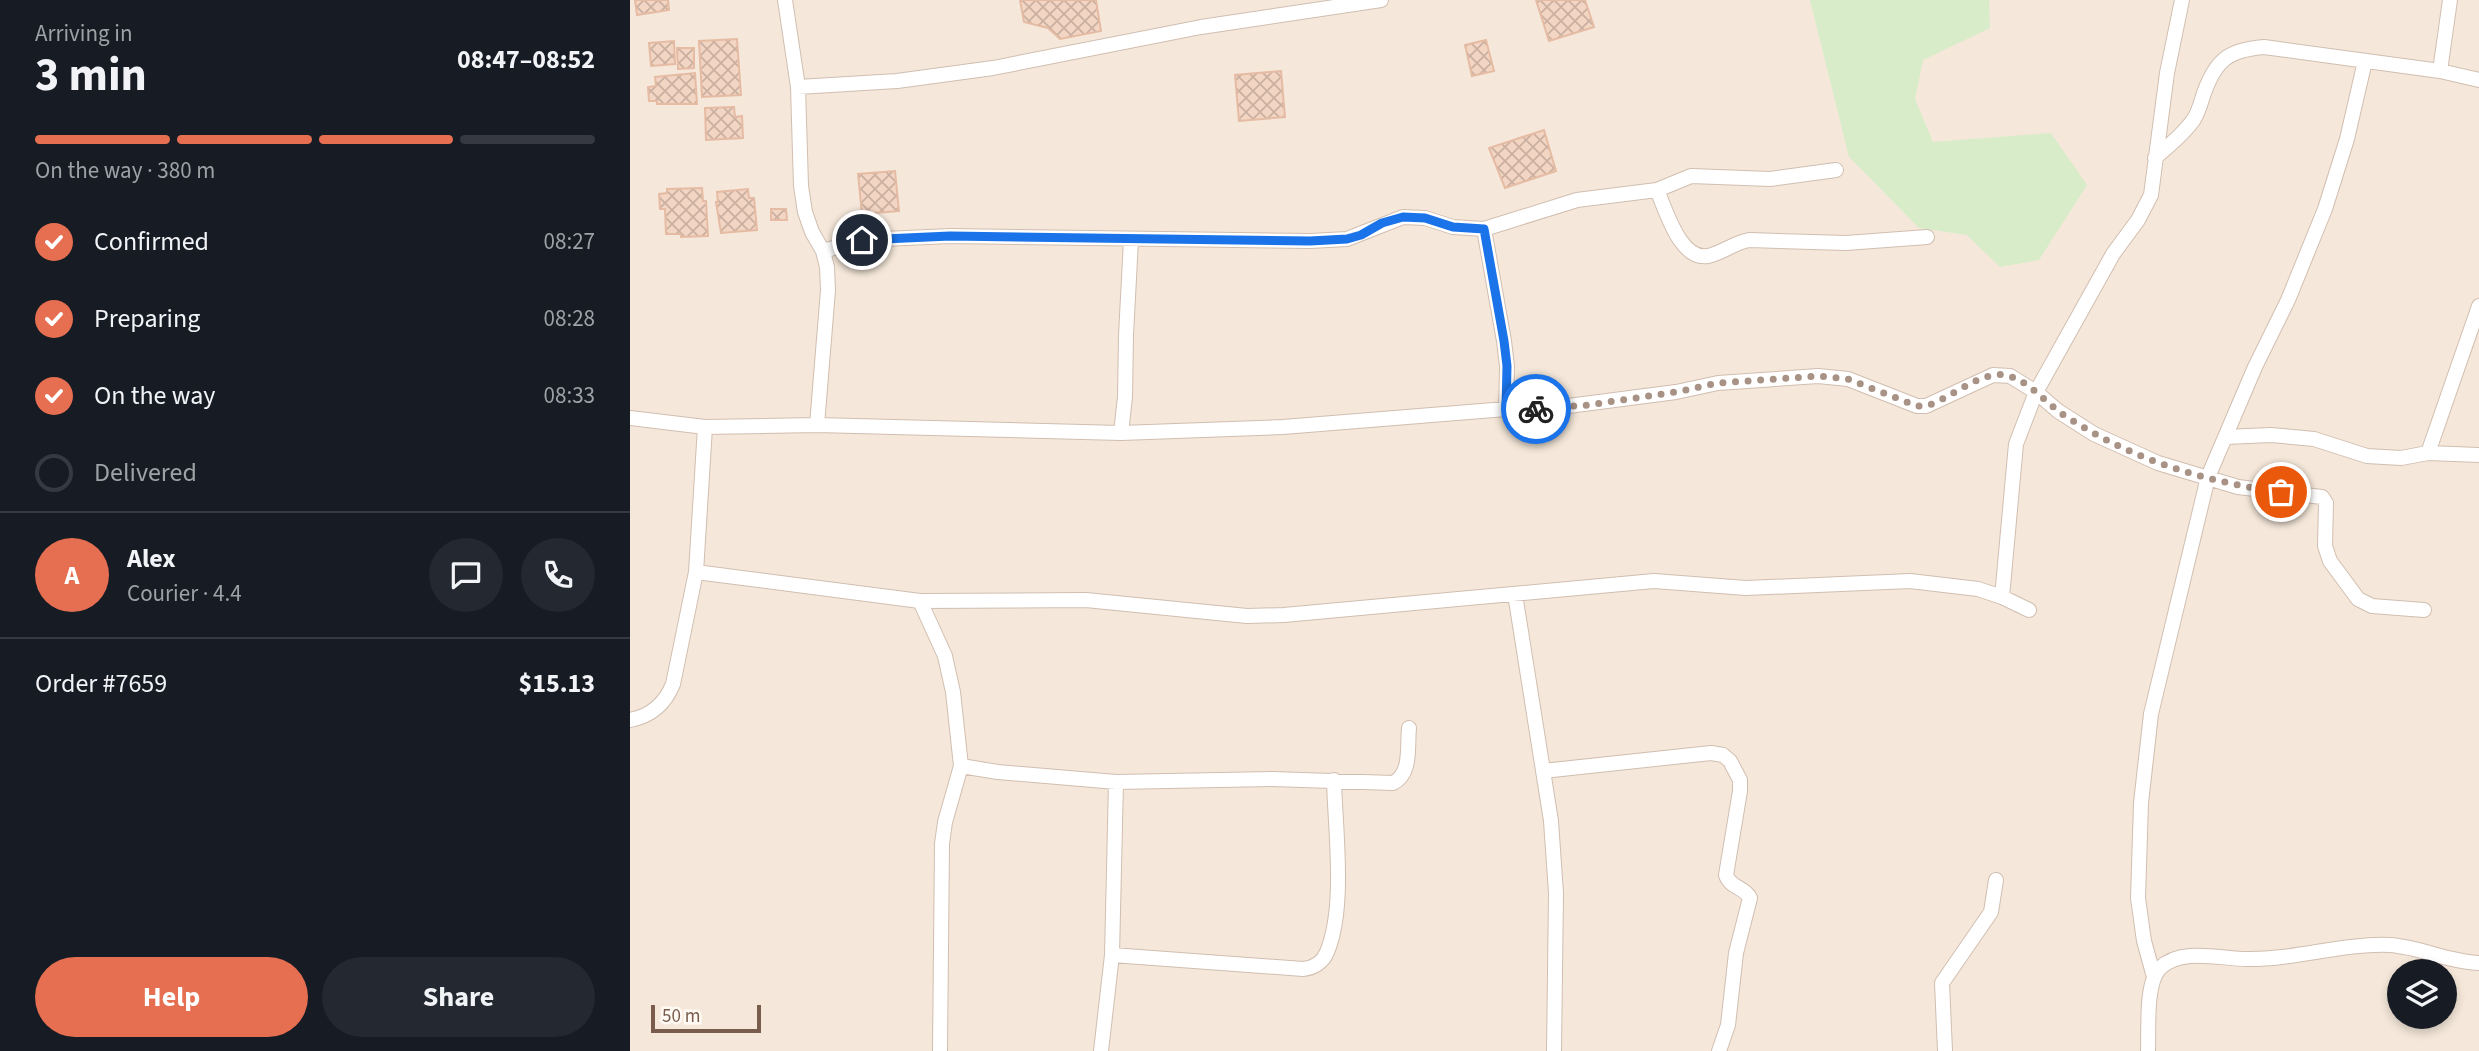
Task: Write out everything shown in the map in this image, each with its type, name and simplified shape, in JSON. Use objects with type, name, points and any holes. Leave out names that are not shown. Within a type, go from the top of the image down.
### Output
[{"type":"street","points":[[785,0],[799,87],[803,199],[812,232],[823,251],[827,267],[828,290],[817,425]]},
{"type":"street","points":[[799,87],[897,81],[993,68],[1201,27],[1381,0]]},
{"type":"street","points":[[2002,597],[2016,444],[2036,392],[2113,254],[2138,220],[2151,195],[2167,74],[2182,0]]},
{"type":"street","points":[[2440,71],[2450,0]]},
{"type":"street","points":[[2155,158],[2196,116],[2218,64],[2231,53],[2245,48],[2264,47],[2440,71],[2479,80]]},
{"type":"street","points":[[2154,976],[2144,941],[2138,898],[2141,803],[2151,713],[2208,477],[2288,300],[2325,209],[2347,139],[2365,61]]},
{"type":"street","points":[[823,251],[862,240],[950,236],[1131,240],[1347,239],[1403,217],[1425,218],[1453,227],[1484,229],[1577,200],[1657,190],[1691,176],[1770,179],[1836,170]]},
{"type":"street","points":[[1657,190],[1677,236],[1690,252],[1698,256],[1712,255],[1738,242],[1749,240],[1846,243],[1927,237]]},
{"type":"street","points":[[1484,229],[1504,341],[1507,366],[1506,409]]},
{"type":"street","points":[[1121,433],[1125,397],[1131,240]]},
{"type":"street","points":[[2428,453],[2479,306]]},
{"type":"street","points":[[630,418],[705,427],[817,425],[1121,433],[1283,427],[1577,406],[1676,392],[1718,383],[1818,376],[1848,379],[1917,406],[1936,403],[1993,375],[2010,376],[2094,433],[2158,463],[2238,487],[2322,498],[2326,503],[2325,546],[2330,561],[2358,599],[2372,606],[2424,610]]},
{"type":"street","points":[[630,720],[661,706],[673,684],[696,572],[705,427]]},
{"type":"street","points":[[2225,437],[2271,435],[2314,439],[2367,456],[2401,458],[2428,453],[2479,456]]},
{"type":"street","points":[[696,572],[920,601],[1086,600],[1247,616],[1284,615],[1654,581],[1746,588],[1910,581],[1978,589],[2029,610]]},
{"type":"street","points":[[1515,594],[1551,821],[1556,893],[1554,1051]]},
{"type":"street","points":[[920,601],[946,656],[961,766],[945,822],[942,844],[940,1051]]},
{"type":"street","points":[[961,766],[998,772],[1116,782],[1334,780],[1383,784],[1398,781],[1406,766],[1409,728]]},
{"type":"street","points":[[1543,771],[1696,754],[1723,755],[1730,761],[1740,780],[1740,790],[1726,875],[1728,880],[1748,893],[1750,898],[1736,953],[1728,1025],[1719,1051]]},
{"type":"street","points":[[1112,955],[1303,970],[1316,965],[1327,953],[1334,929],[1337,889],[1334,780]]},
{"type":"street","points":[[1101,1051],[1112,955],[1116,782]]},
{"type":"street","points":[[1945,1051],[1942,983],[1991,912],[1996,880]]},
{"type":"street","points":[[2148,1051],[2150,990],[2154,976],[2162,966],[2176,958],[2199,956],[2250,959],[2350,946],[2392,945],[2479,963]]},
{"type":"shaded area","points":[[630,0],[2479,0],[2479,1051],[630,1051]]},
{"type":"green space","points":[[1810,0],[1989,0],[1990,28],[1923,60],[1915,99],[1933,142],[2051,133],[2087,185],[2039,260],[2000,267],[1967,235],[1919,228],[1849,157]]},
{"type":"building","points":[[635,0],[668,0],[669,10],[637,15]]},
{"type":"building","points":[[1020,0],[1096,0],[1101,31],[1060,39],[1048,28],[1024,22]]},
{"type":"building","points":[[1536,0],[1585,0],[1594,27],[1549,41]]},
{"type":"building","points":[[737,39],[741,95],[702,97],[699,41]]},
{"type":"building","points":[[1486,40],[1494,71],[1472,76],[1465,45]]},
{"type":"building","points":[[674,41],[675,64],[651,66],[649,43]]},
{"type":"building","points":[[677,48],[694,48],[694,68],[678,69]]},
{"type":"building","points":[[1281,71],[1285,117],[1239,121],[1235,75]]},
{"type":"building","points":[[695,73],[697,104],[657,104],[657,101],[649,101],[648,87],[656,86],[655,77]]},
{"type":"building","points":[[734,107],[735,117],[742,116],[743,138],[706,140],[705,108]]},
{"type":"building","points":[[1544,130],[1556,171],[1505,188],[1489,148]]},
{"type":"building","points":[[895,171],[899,211],[862,214],[858,174]]},
{"type":"building","points":[[702,188],[703,201],[706,201],[708,236],[681,237],[681,234],[666,234],[665,209],[660,209],[659,194],[667,193],[667,189]]},
{"type":"building","points":[[748,189],[749,198],[754,198],[757,230],[721,233],[717,192]]},
{"type":"building","points":[[771,209],[786,209],[787,220],[771,220]]},
{"type":"way so far","points":[[1536,409],[1588,405],[1718,383],[1818,376],[1848,379],[1917,406],[1926,406],[1993,375],[2010,376],[2094,433],[2158,463],[2238,487],[2281,492]]},
{"type":"route","points":[[862,240],[950,236],[1310,241],[1347,239],[1403,217],[1425,218],[1453,227],[1484,229],[1504,341],[1507,366],[1506,409],[1536,409]]}]
